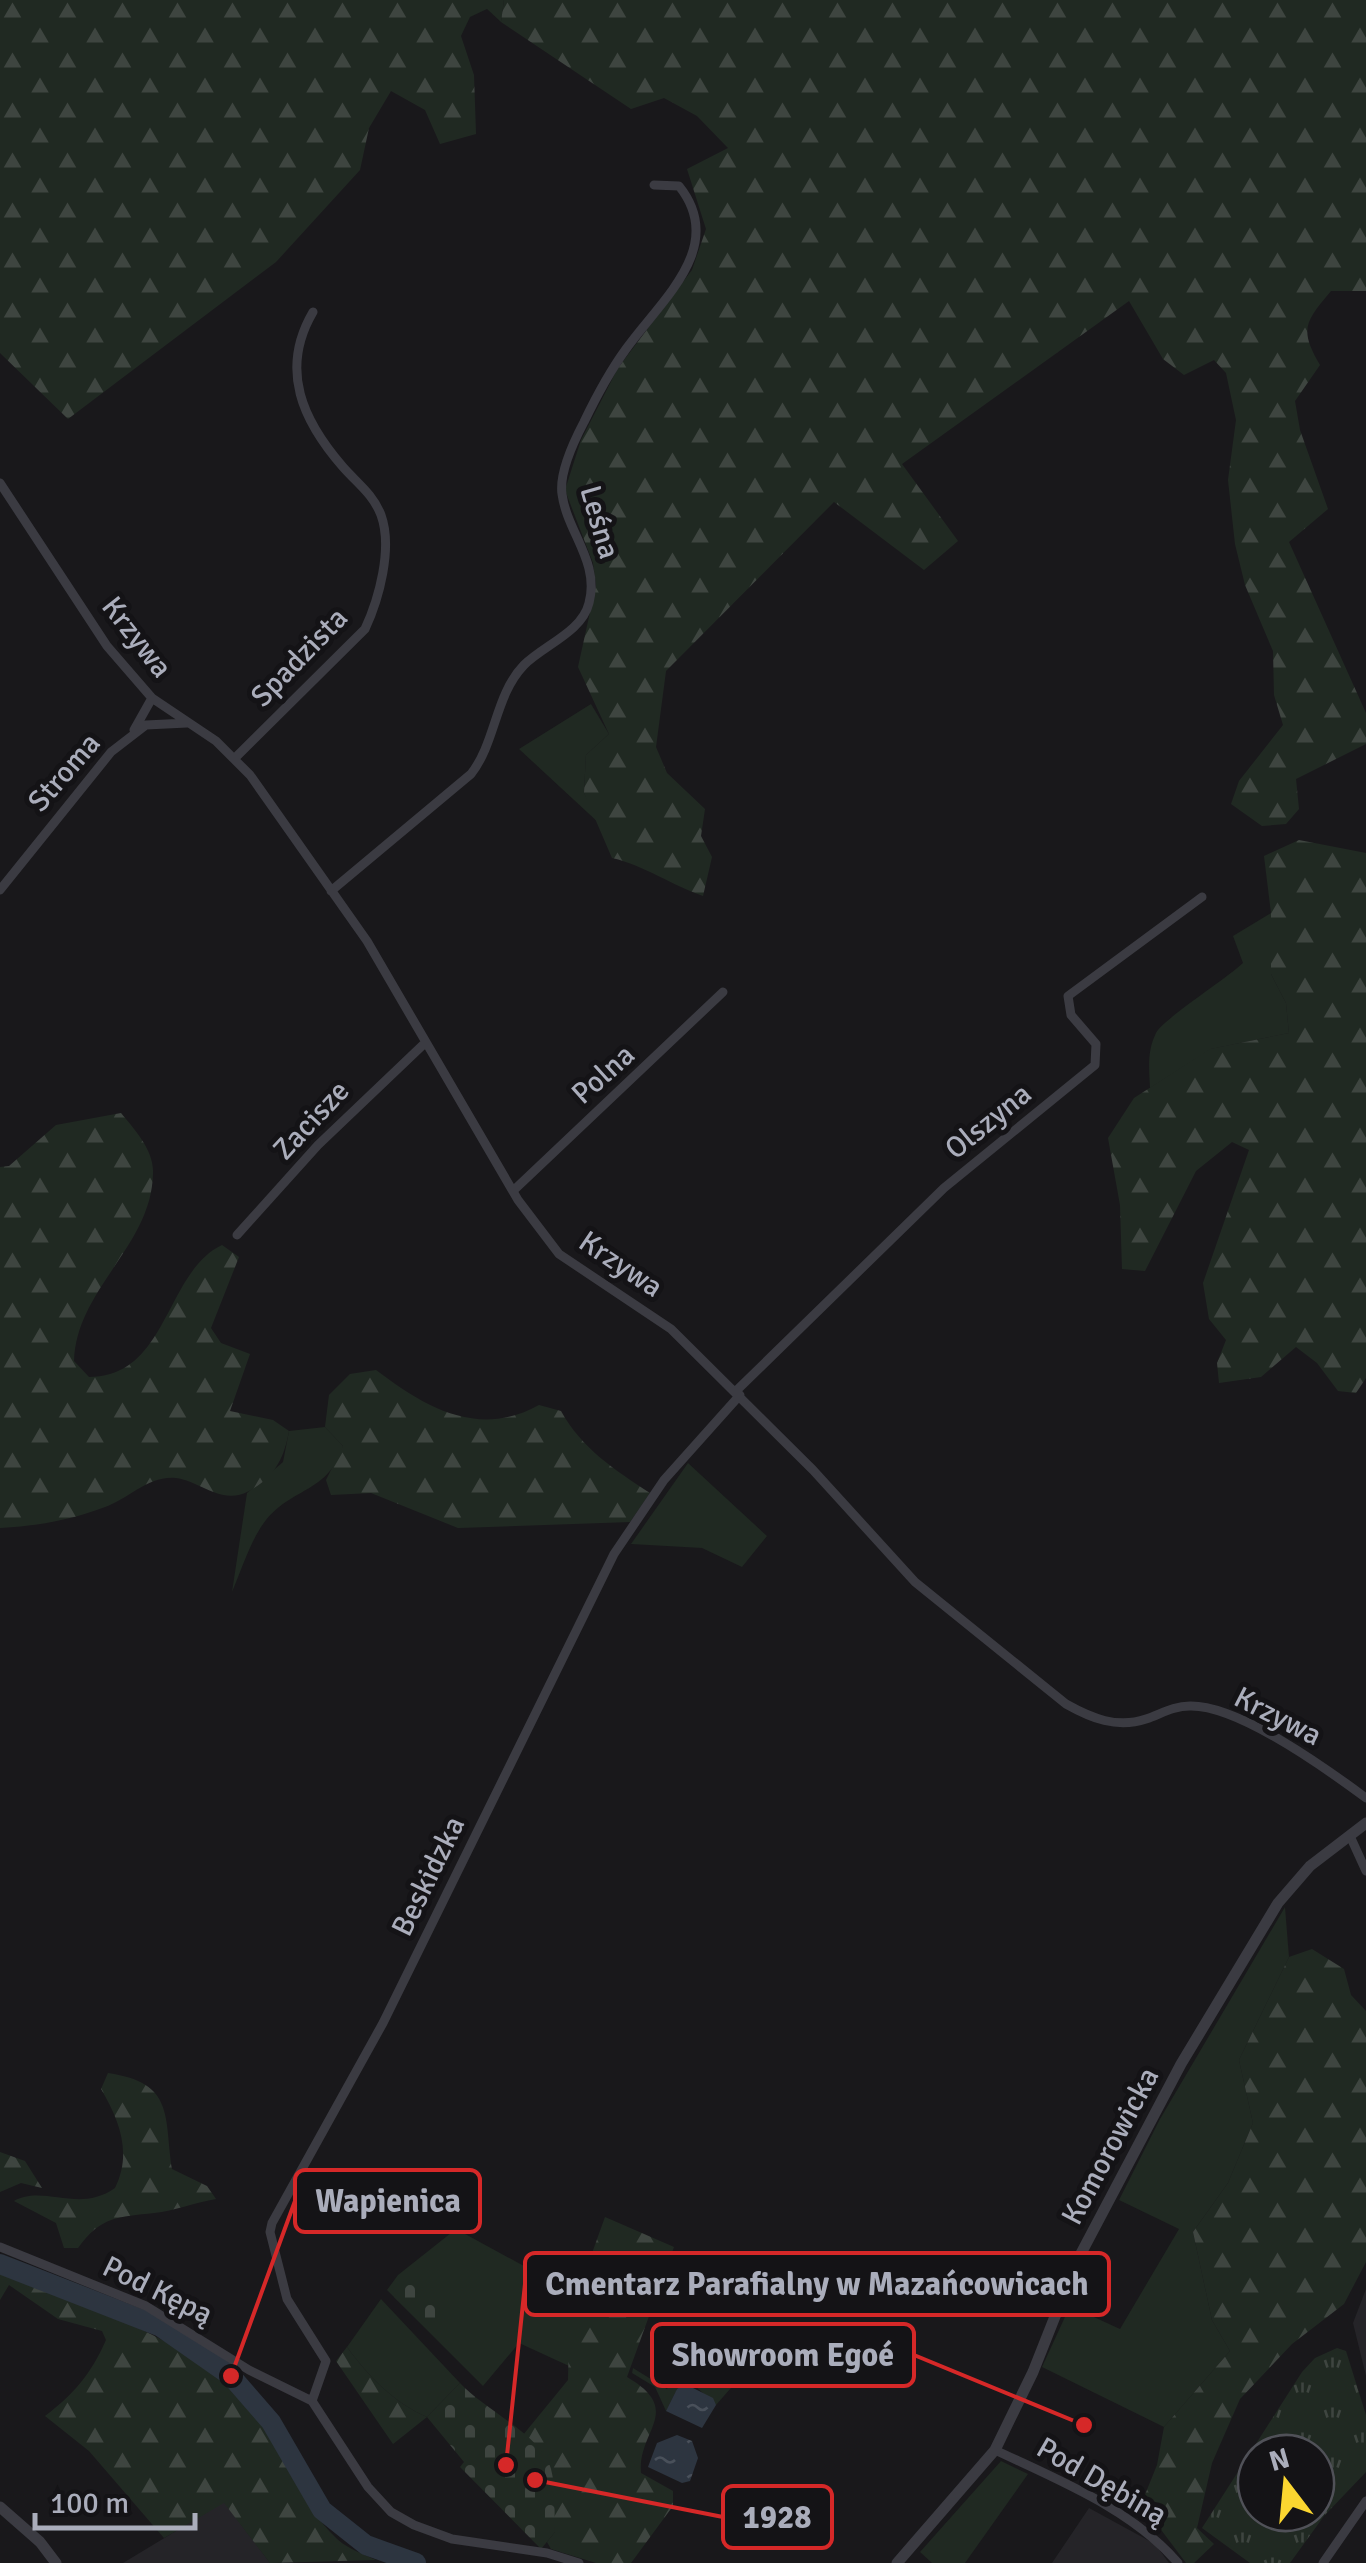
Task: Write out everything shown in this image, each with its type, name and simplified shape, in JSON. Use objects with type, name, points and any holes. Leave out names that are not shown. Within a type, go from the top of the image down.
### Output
[{"type":"street","name":"Leśna","points":[[332,891],[471,774],[481,762],[514,678],[572,628],[589,605],[588,562],[564,505],[562,481],[598,396],[626,349],[688,266],[698,238],[695,214],[679,186],[654,186]]},
{"type":"street","name":"Spadzista","points":[[235,758],[365,628],[375,608],[386,541],[383,518],[372,496],[342,467],[303,414],[298,397],[303,329],[313,312]]},
{"type":"street","name":"Krzywa","points":[[0,483],[107,646],[152,698],[235,758],[332,891],[514,1190],[560,1254],[671,1329],[738,1393],[905,1572],[1066,1704],[1092,1719],[1117,1724],[1191,1706],[1214,1710],[1270,1735],[1366,1798]]},
{"type":"street","points":[[133,733],[152,698]]},
{"type":"street","name":"Stroma","points":[[0,890],[111,752],[133,733],[159,722],[188,724]]},
{"type":"street","points":[[0,863],[12,871]]},
{"type":"street","name":"Olszyna","points":[[738,1393],[944,1188],[1096,1065],[1096,1044],[1071,1014],[1068,996],[1202,898]]},
{"type":"street","name":"Polna","points":[[514,1190],[723,992]]},
{"type":"street","name":"Zacisze","points":[[237,1235],[318,1145],[426,1042]]},
{"type":"street","name":"Beskidzka","points":[[312,2401],[326,2361],[287,2299],[270,2232],[272,2223],[383,2023],[614,1554],[664,1480],[738,1393]]},
{"type":"street","name":"Komorowicka","points":[[897,2563],[995,2450],[1033,2372],[1078,2261],[1181,2064],[1278,1903],[1310,1866],[1366,1824]]},
{"type":"street","points":[[1350,1836],[1366,1871]]},
{"type":"street","name":"Pod Kępą","points":[[0,2247],[146,2306],[250,2370],[312,2401]]},
{"type":"street","points":[[312,2401],[368,2487],[391,2512],[452,2539],[548,2553],[579,2563]]},
{"type":"street","name":"Pod Dębiną","points":[[995,2450],[1066,2484],[1156,2537],[1178,2563]]},
{"type":"street","points":[[1323,2563],[1366,2501]]},
{"type":"street","points":[[0,2507],[40,2542],[56,2563]]},
{"type":"shaded area","points":[[1366,2289],[1366,2376],[1353,2323]]},
{"type":"shaded area","points":[[224,2502],[270,2563],[123,2563]]},
{"type":"shaded area","points":[[1089,2508],[1155,2544],[1169,2563],[1052,2563]]},
{"type":"green space","points":[[0,0],[461,0],[461,36],[474,75],[476,134],[440,144],[425,110],[391,91],[369,128],[360,170],[276,262],[68,419],[0,353]]},
{"type":"green space","points":[[461,0],[504,0],[501,22],[487,9],[470,17],[461,36]]},
{"type":"green space","points":[[504,0],[1366,0],[1366,291],[1331,291],[1308,326],[1309,343],[1320,365],[1295,401],[1300,430],[1328,509],[1289,542],[1366,713],[1366,744],[1296,779],[1299,809],[1286,824],[1262,826],[1231,804],[1239,781],[1283,725],[1274,695],[1273,651],[1245,585],[1235,544],[1228,480],[1236,420],[1226,373],[1214,360],[1184,375],[1163,359],[1129,301],[902,464],[958,541],[924,570],[834,502],[666,671],[656,747],[667,773],[705,809],[701,836],[712,857],[703,896],[612,858],[584,793],[586,755],[609,734],[578,667],[596,585],[593,563],[565,490],[581,440],[618,368],[692,270],[706,229],[687,169],[728,148],[697,116],[664,98],[631,109],[501,22]]},
{"type":"green space","points":[[591,704],[609,734],[586,755],[584,793],[601,825],[519,749]]},
{"type":"green space","points":[[1299,840],[1366,853],[1366,1378],[1356,1393],[1338,1391],[1317,1363],[1296,1347],[1261,1377],[1219,1383],[1217,1363],[1226,1340],[1209,1319],[1203,1283],[1249,1150],[1232,1142],[1196,1171],[1145,1271],[1122,1269],[1120,1205],[1108,1138],[1134,1098],[1210,1049],[1289,1033],[1286,1003],[1271,974],[1271,913],[1264,856]]},
{"type":"green space","points":[[1271,913],[1271,974],[1286,1003],[1289,1033],[1211,1049],[1150,1088],[1150,1053],[1156,1033],[1243,963],[1233,936]]},
{"type":"green space","points":[[121,1113],[150,1156],[153,1173],[149,1199],[141,1223],[87,1312],[74,1361],[89,1377],[115,1372],[135,1360],[151,1342],[188,1277],[203,1258],[222,1245],[239,1257],[211,1328],[221,1343],[250,1354],[230,1411],[273,1420],[289,1431],[284,1450],[266,1480],[239,1495],[220,1494],[185,1480],[166,1478],[79,1515],[0,1528],[0,1167],[9,1166],[56,1125]]},
{"type":"green space","points":[[376,1370],[433,1406],[474,1419],[516,1415],[539,1405],[561,1411],[589,1448],[650,1493],[630,1522],[458,1528],[371,1493],[331,1495],[326,1480],[343,1446],[325,1427],[329,1395],[350,1374]]},
{"type":"green space","points":[[325,1427],[343,1446],[337,1461],[320,1481],[287,1501],[266,1520],[232,1592],[247,1493],[283,1462],[289,1431]]},
{"type":"green space","points":[[688,1463],[767,1536],[742,1567],[702,1548],[631,1544]]},
{"type":"green space","points":[[1285,1907],[1289,1957],[1239,2060],[1253,2123],[1228,2183],[1193,2232],[1212,2320],[1230,2351],[1164,2427],[1042,2367],[1070,2306],[1120,2329],[1179,2229],[1119,2200],[1160,2119]]},
{"type":"green space","points":[[1312,1949],[1344,1969],[1351,1995],[1366,2011],[1366,2262],[1344,2304],[1292,2344],[1240,2399],[1212,2463],[1197,2528],[1214,2544],[1194,2563],[1186,2563],[1162,2531],[1138,2512],[1157,2465],[1164,2427],[1230,2351],[1212,2320],[1193,2232],[1228,2183],[1253,2123],[1239,2060],[1289,1957]]},
{"type":"green space","points":[[108,2073],[130,2078],[156,2094],[166,2118],[172,2169],[207,2186],[216,2199],[111,2220],[86,2237],[78,2248],[64,2248],[56,2223],[14,2201],[37,2195],[88,2199],[115,2188],[123,2150],[114,2113],[101,2089]]},
{"type":"green space","points":[[0,2152],[25,2161],[42,2188],[21,2183],[0,2192]]},
{"type":"green space","points":[[605,2217],[674,2247],[627,2377],[644,2389],[656,2411],[641,2473],[673,2491],[673,2506],[631,2563],[596,2563],[551,2549],[547,2542],[555,2532],[542,2452],[523,2435],[568,2380],[569,2335],[577,2295]]},
{"type":"green space","points":[[456,2229],[577,2295],[569,2366],[519,2343],[483,2386],[387,2290],[398,2275]]},
{"type":"green space","points":[[0,2273],[135,2326],[198,2362],[226,2384],[264,2425],[323,2524],[345,2545],[376,2560],[270,2563],[224,2503],[164,2538],[89,2451],[45,2416],[88,2373],[106,2340],[102,2331],[58,2319],[9,2285],[0,2300]]},
{"type":"green space","points":[[410,2282],[456,2309],[434,2336],[394,2297]]},
{"type":"green space","points":[[381,2299],[460,2383],[427,2417],[382,2388],[347,2347]]},
{"type":"green space","points":[[699,2325],[721,2372],[745,2372],[716,2405],[694,2385],[677,2389],[666,2411],[655,2387],[632,2373],[633,2368],[667,2389],[688,2353],[686,2329]]},
{"type":"green space","points":[[347,2347],[382,2388],[427,2417],[393,2444],[336,2361]]},
{"type":"green space","points":[[1337,2348],[1346,2351],[1366,2415],[1366,2472],[1336,2503],[1336,2433],[1263,2433],[1315,2358]]},
{"type":"green space","points":[[460,2383],[525,2434],[546,2457],[554,2484],[555,2532],[541,2549],[460,2467],[464,2462],[427,2417]]},
{"type":"green space","points":[[1001,2461],[1028,2474],[965,2563],[932,2563],[920,2552]]},
{"type":"green space","points":[[1236,2475],[1236,2533],[1312,2533],[1290,2563],[1250,2563],[1202,2528]]},
{"type":"water","points":[[685,2384],[713,2398],[716,2405],[702,2428],[666,2411],[677,2389]]},
{"type":"water","points":[[677,2435],[692,2441],[698,2458],[690,2481],[682,2483],[648,2467],[657,2443]]},
{"type":"waterway","points":[[0,2264],[161,2327],[231,2376],[271,2422],[322,2510],[366,2545],[416,2563]]},
{"type":"place","name":"Wapienica","points":[[231,2376]]},
{"type":"place","name":"Showroom Egoé","points":[[1084,2425]]},
{"type":"place","name":"Cmentarz Parafialny w Mazańcowicach","points":[[506,2465]]},
{"type":"place","name":"1928","points":[[535,2480]]}]
